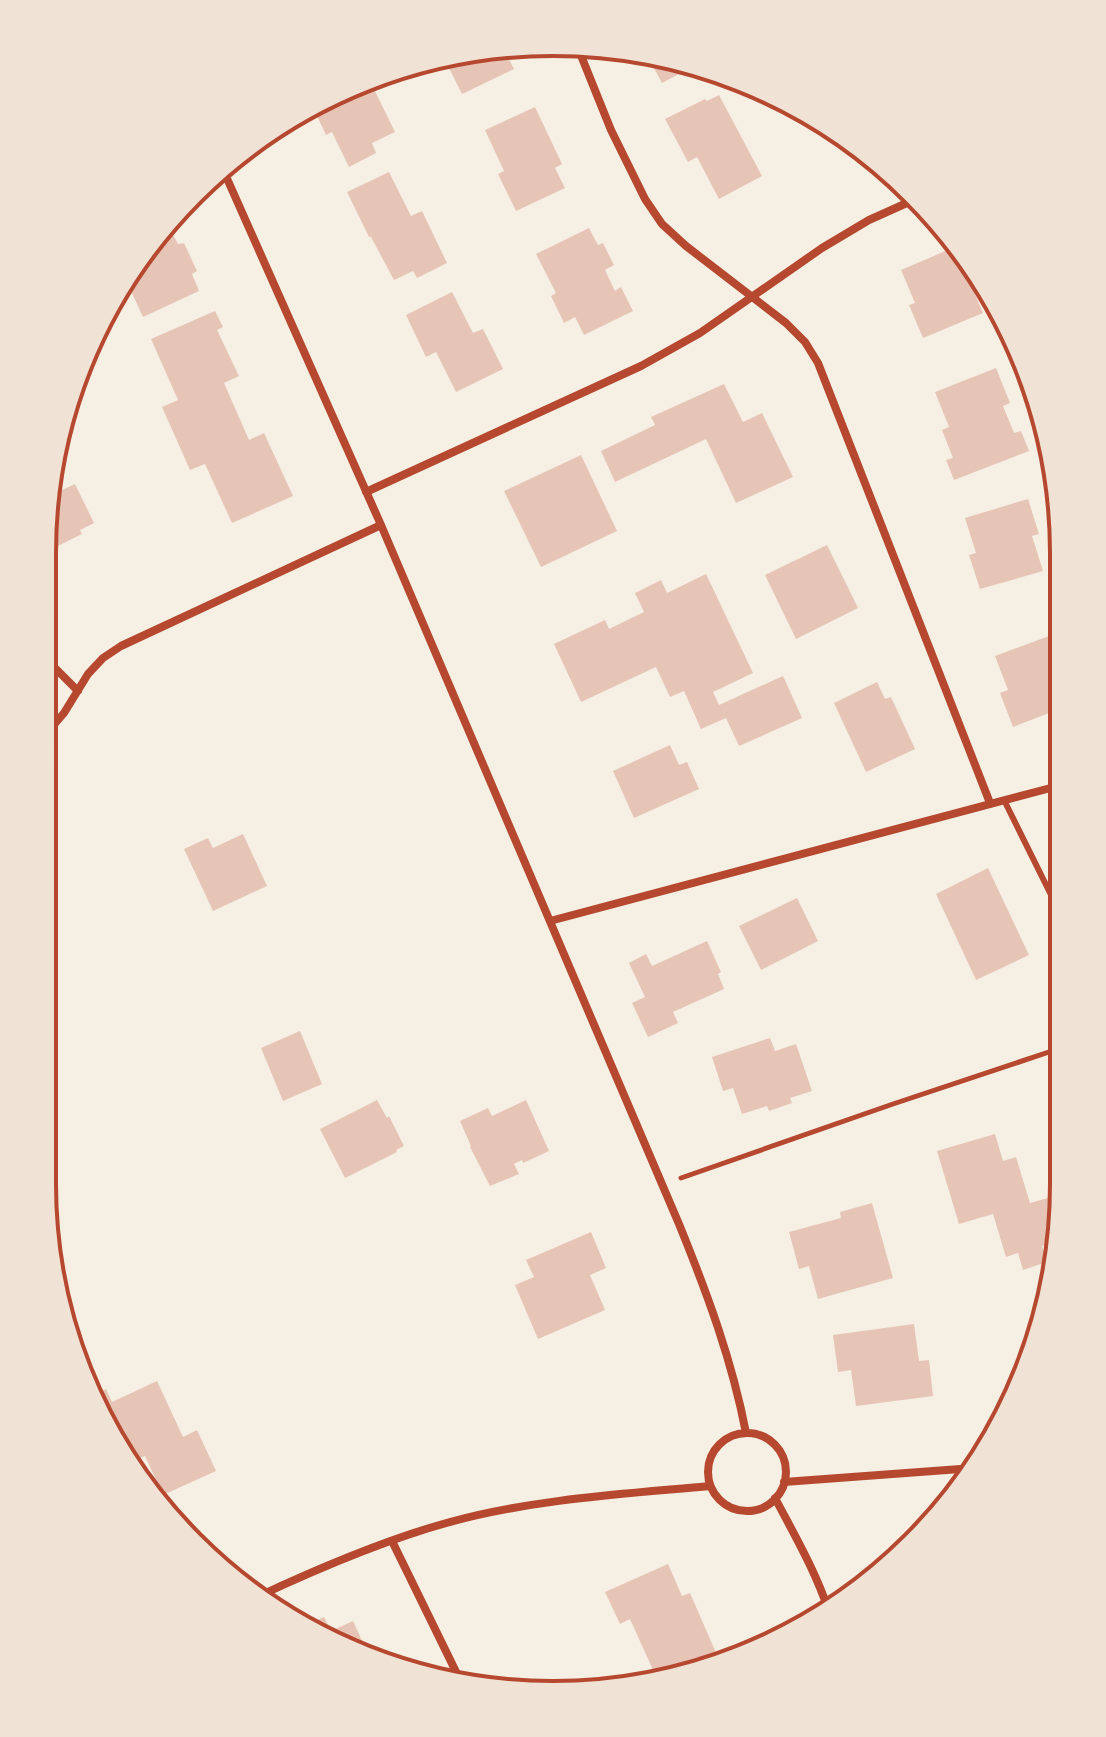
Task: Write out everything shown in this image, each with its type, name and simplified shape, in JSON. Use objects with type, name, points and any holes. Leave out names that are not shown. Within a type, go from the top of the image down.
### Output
[{"type":"street","points":[[582,57],[611,130],[645,199],[662,224],[796,332],[818,363],[990,803]]},
{"type":"street","points":[[227,178],[381,525],[662,1185],[718,1325],[746,1433]]},
{"type":"street","points":[[366,492],[641,366],[700,333],[822,248],[869,220],[906,204]]},
{"type":"street","points":[[56,722],[88,674],[103,658],[121,646],[381,525]]},
{"type":"street","points":[[56,669],[78,691]]},
{"type":"street","points":[[550,921],[1050,788]]},
{"type":"street","points":[[734,1435],[758,1435],[778,1448],[784,1459],[784,1482],[775,1498],[766,1505],[745,1511],[734,1508],[724,1503],[710,1486],[709,1461],[715,1449],[734,1435]]},
{"type":"street","points":[[784,1482],[960,1469]]},
{"type":"street","points":[[269,1591],[392,1541],[450,1522],[508,1509],[710,1486]]},
{"type":"street","points":[[775,1498],[806,1555],[825,1600]]},
{"type":"street","points":[[392,1541],[456,1671]]},
{"type":"lane","points":[[1004,800],[1050,893]]},
{"type":"path","points":[[662,1185],[1050,1052]]},
{"type":"building","points":[[508,58],[514,69],[462,94],[449,68]]},
{"type":"building","points":[[653,67],[681,73],[662,83]]},
{"type":"building","points":[[374,90],[395,132],[372,143],[376,153],[349,167],[332,132],[326,135],[317,116]]},
{"type":"building","points":[[719,95],[762,176],[719,199],[697,157],[688,162],[665,119]]},
{"type":"building","points":[[535,107],[562,164],[555,168],[565,188],[516,211],[498,174],[504,171],[485,130]]},
{"type":"building","points":[[389,172],[411,216],[422,211],[447,263],[417,278],[413,271],[394,280],[347,192]]},
{"type":"building","points":[[589,228],[598,245],[603,243],[614,265],[605,270],[615,291],[621,287],[633,311],[584,335],[575,317],[564,323],[551,296],[556,293],[536,254]]},
{"type":"building","points":[[172,233],[178,244],[184,243],[197,271],[192,274],[199,291],[143,317],[131,291]]},
{"type":"building","points":[[947,250],[971,285],[983,313],[923,338],[909,305],[915,303],[901,270]]},
{"type":"building","points":[[452,292],[473,333],[483,329],[503,369],[456,392],[436,352],[426,357],[406,315]]},
{"type":"building","points":[[215,311],[223,327],[217,330],[239,376],[224,383],[249,440],[264,433],[293,496],[232,523],[205,464],[190,470],[162,407],[178,400],[151,339]]},
{"type":"building","points":[[996,368],[1010,403],[1003,406],[1014,433],[1021,431],[1029,451],[954,480],[946,460],[953,458],[942,430],[949,427],[935,392]]},
{"type":"building","points":[[724,384],[743,422],[762,413],[793,477],[736,503],[706,439],[615,482],[601,451],[655,425],[651,417]]},
{"type":"building","points":[[581,455],[617,531],[541,567],[504,491]]},
{"type":"building","points":[[75,484],[94,523],[80,530],[82,534],[56,547],[57,520],[60,491]]},
{"type":"building","points":[[1028,499],[1039,534],[1032,536],[1043,571],[980,589],[969,555],[976,553],[965,518]]},
{"type":"building","points":[[827,545],[858,608],[796,639],[765,575]]},
{"type":"building","points":[[706,574],[753,673],[713,692],[719,705],[783,676],[802,718],[739,746],[726,718],[701,729],[684,691],[670,697],[656,667],[581,702],[554,644],[605,620],[609,629],[644,612],[635,593],[661,580],[667,593]]},
{"type":"building","points":[[1050,636],[1050,713],[1013,727],[1000,693],[1008,690],[995,656]]},
{"type":"building","points":[[877,682],[885,699],[891,697],[915,749],[866,772],[834,703]]},
{"type":"building","points":[[670,745],[679,765],[687,762],[699,789],[634,818],[613,771]]},
{"type":"building","points":[[243,834],[267,886],[213,911],[184,849],[208,838],[213,848]]},
{"type":"building","points":[[988,868],[1029,955],[976,980],[936,894]]},
{"type":"building","points":[[797,898],[818,941],[761,970],[739,926]]},
{"type":"building","points":[[707,941],[721,972],[718,974],[724,989],[673,1012],[678,1023],[648,1037],[632,1003],[645,997],[629,963],[646,954],[652,966]]},
{"type":"building","points":[[300,1031],[322,1084],[283,1101],[261,1048]]},
{"type":"building","points":[[770,1038],[775,1051],[796,1044],[812,1091],[790,1098],[792,1103],[769,1111],[767,1106],[742,1114],[733,1088],[723,1091],[712,1057]]},
{"type":"building","points":[[377,1100],[404,1146],[345,1178],[320,1129]]},
{"type":"building","points":[[526,1100],[549,1151],[514,1164],[519,1174],[490,1186],[460,1121],[488,1108],[492,1116]]},
{"type":"building","points":[[995,1134],[1003,1161],[1016,1157],[1030,1203],[1050,1197],[1046,1245],[1042,1246],[1043,1263],[1023,1270],[1018,1253],[1006,1257],[993,1214],[959,1224],[937,1151]]},
{"type":"building","points":[[872,1203],[893,1278],[818,1299],[809,1266],[799,1269],[789,1232],[841,1218],[840,1212]]},
{"type":"building","points":[[591,1232],[606,1268],[590,1275],[605,1310],[538,1339],[515,1285],[534,1277],[526,1260]]},
{"type":"building","points":[[914,1324],[919,1361],[929,1360],[933,1396],[856,1406],[851,1370],[838,1372],[833,1335]]},
{"type":"building","points":[[157,1381],[183,1437],[197,1430],[216,1471],[165,1494],[145,1456],[139,1458],[102,1391],[106,1389],[112,1402]]},
{"type":"building","points":[[668,1564],[682,1596],[690,1593],[716,1654],[653,1670],[630,1619],[620,1624],[605,1592]]},
{"type":"building","points":[[324,1617],[330,1628],[316,1621]]},
{"type":"building","points":[[353,1621],[363,1643],[333,1630]]}]
